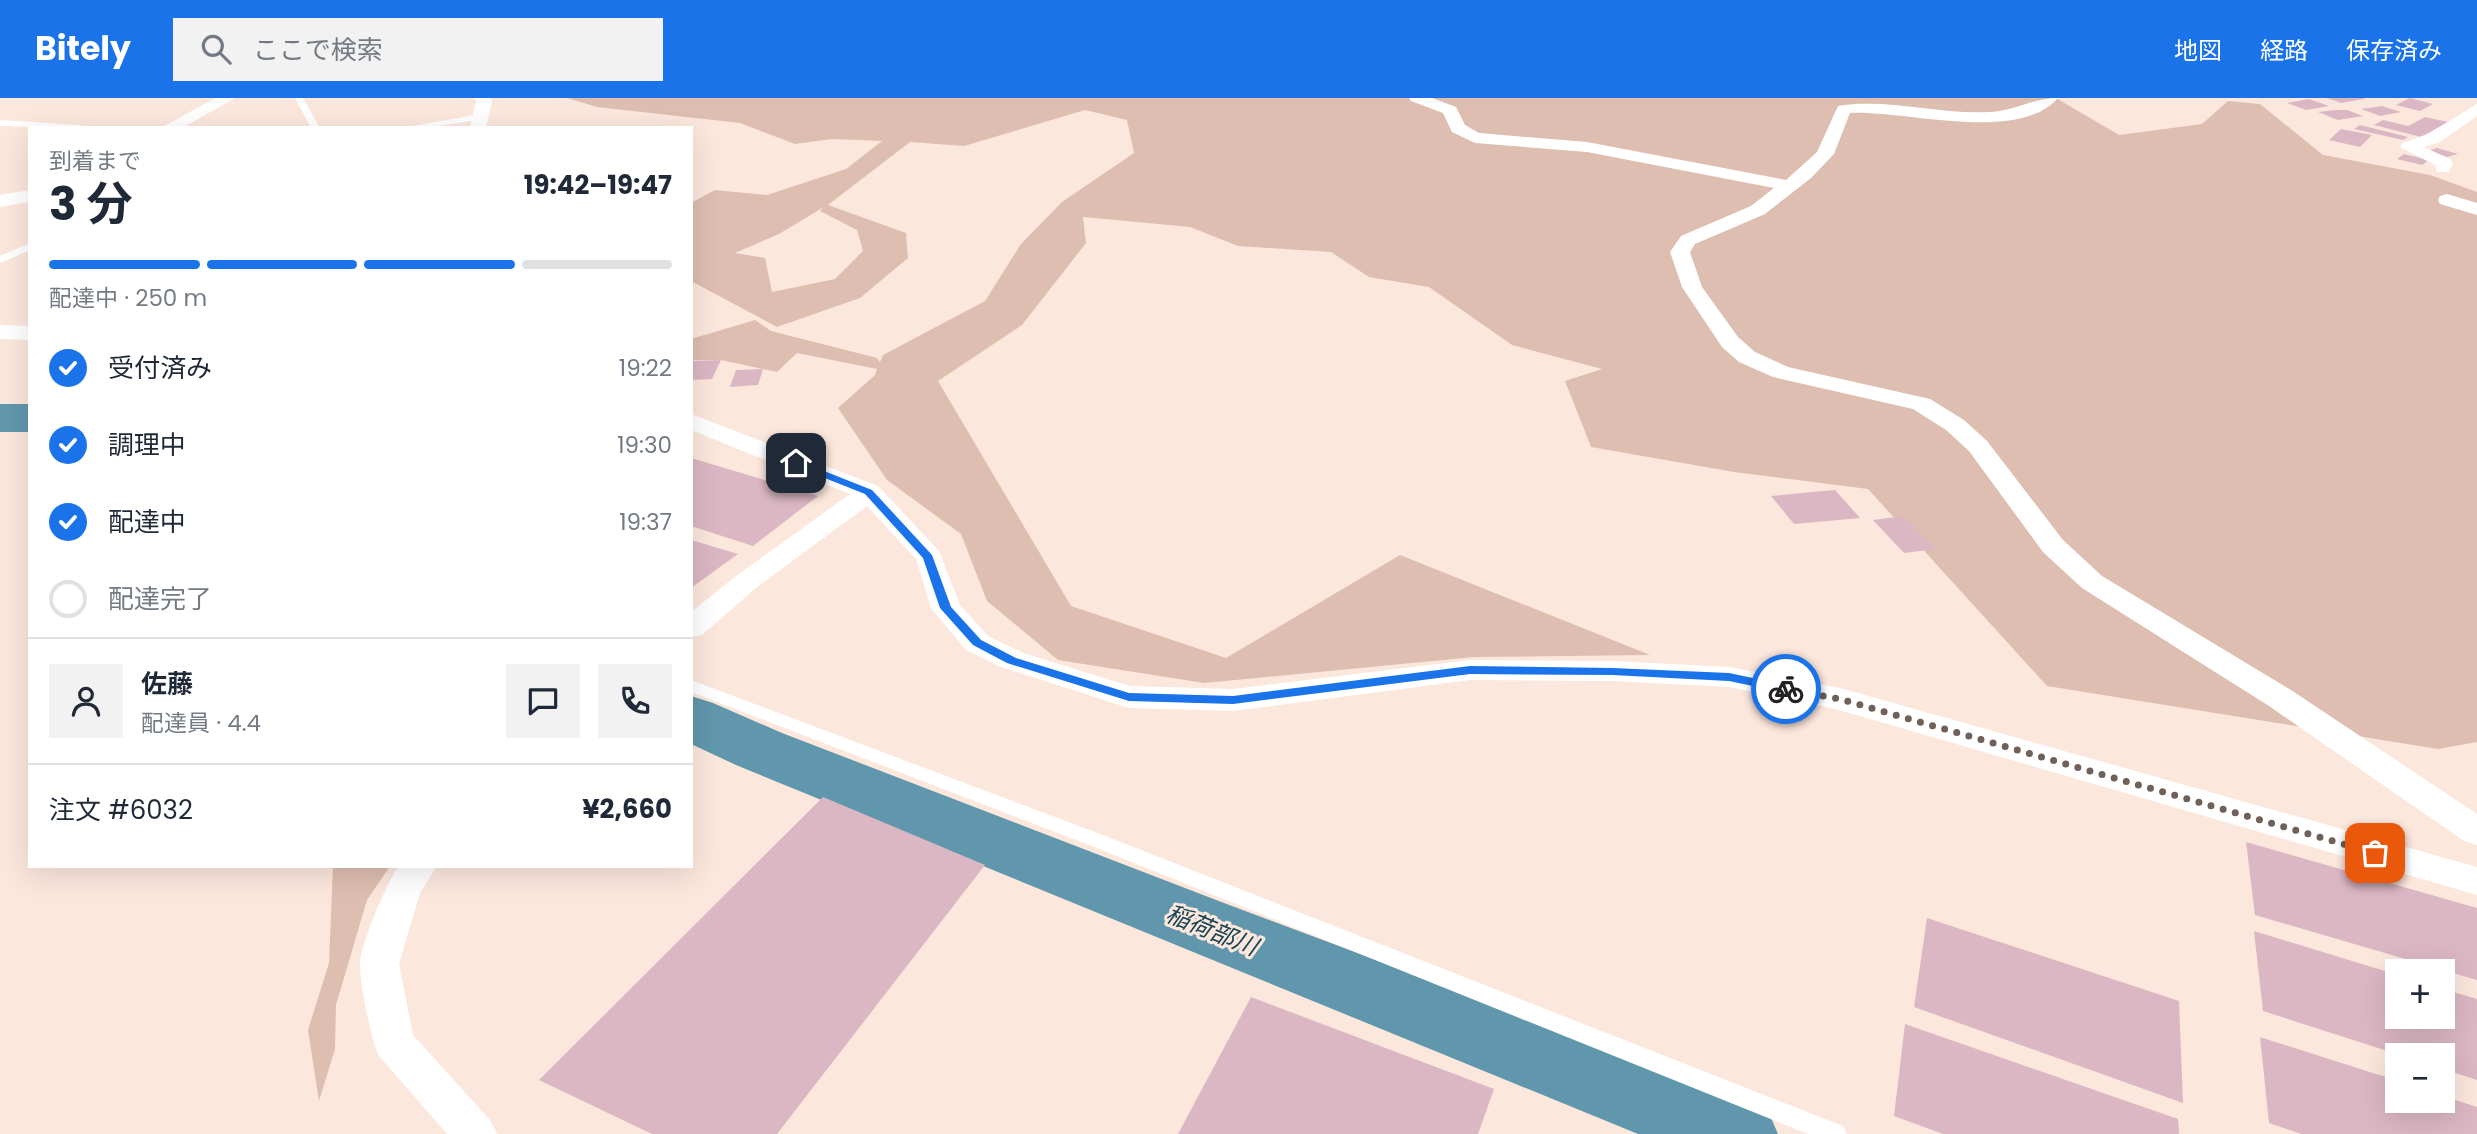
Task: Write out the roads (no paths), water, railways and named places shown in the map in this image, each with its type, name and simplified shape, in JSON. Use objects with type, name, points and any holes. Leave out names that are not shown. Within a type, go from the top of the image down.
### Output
[{"type":"street","points":[[173,126],[227,98]]},
{"type":"street","points":[[480,122],[482,98]]},
{"type":"street","points":[[1417,98],[1450,110],[1458,128],[1475,138],[1587,147],[1790,186]]},
{"type":"street","points":[[2050,98],[2014,115],[1985,118],[1870,106],[1844,109],[1825,154],[1790,186],[1758,210],[1688,240],[1680,252],[1692,287],[1730,342],[1747,358],[1781,372],[1921,404],[1955,425],[1978,446],[2053,546],[2092,582],[2280,698],[2477,832]]},
{"type":"street","points":[[2443,168],[2444,163],[2409,147],[2434,138],[2472,104]]},
{"type":"street","points":[[0,201],[28,197]]},
{"type":"street","points":[[2447,200],[2477,209]]},
{"type":"street","points":[[0,332],[28,333]]},
{"type":"street","points":[[693,422],[869,492],[929,557],[946,608],[977,643],[1012,660],[1129,697],[1233,700],[1470,670],[1612,671],[1729,677],[1840,699],[2477,881]]},
{"type":"street","points":[[693,626],[746,582],[869,492]]},
{"type":"street","points":[[417,868],[402,888],[379,964],[394,1043],[475,1134]]},
{"type":"lane","points":[[299,98],[315,126]]},
{"type":"lane","points":[[430,126],[480,122]]},
{"type":"lane","points":[[0,123],[48,126]]},
{"type":"lane","points":[[0,260],[28,247]]},
{"type":"lane","points":[[693,687],[1096,840],[1835,1134]]},
{"type":"waterway","name":"稲荷部川","points":[[0,418],[28,418]]},
{"type":"waterway","name":"稲荷部川","points":[[693,719],[759,749],[1198,924],[1736,1134]]}]
